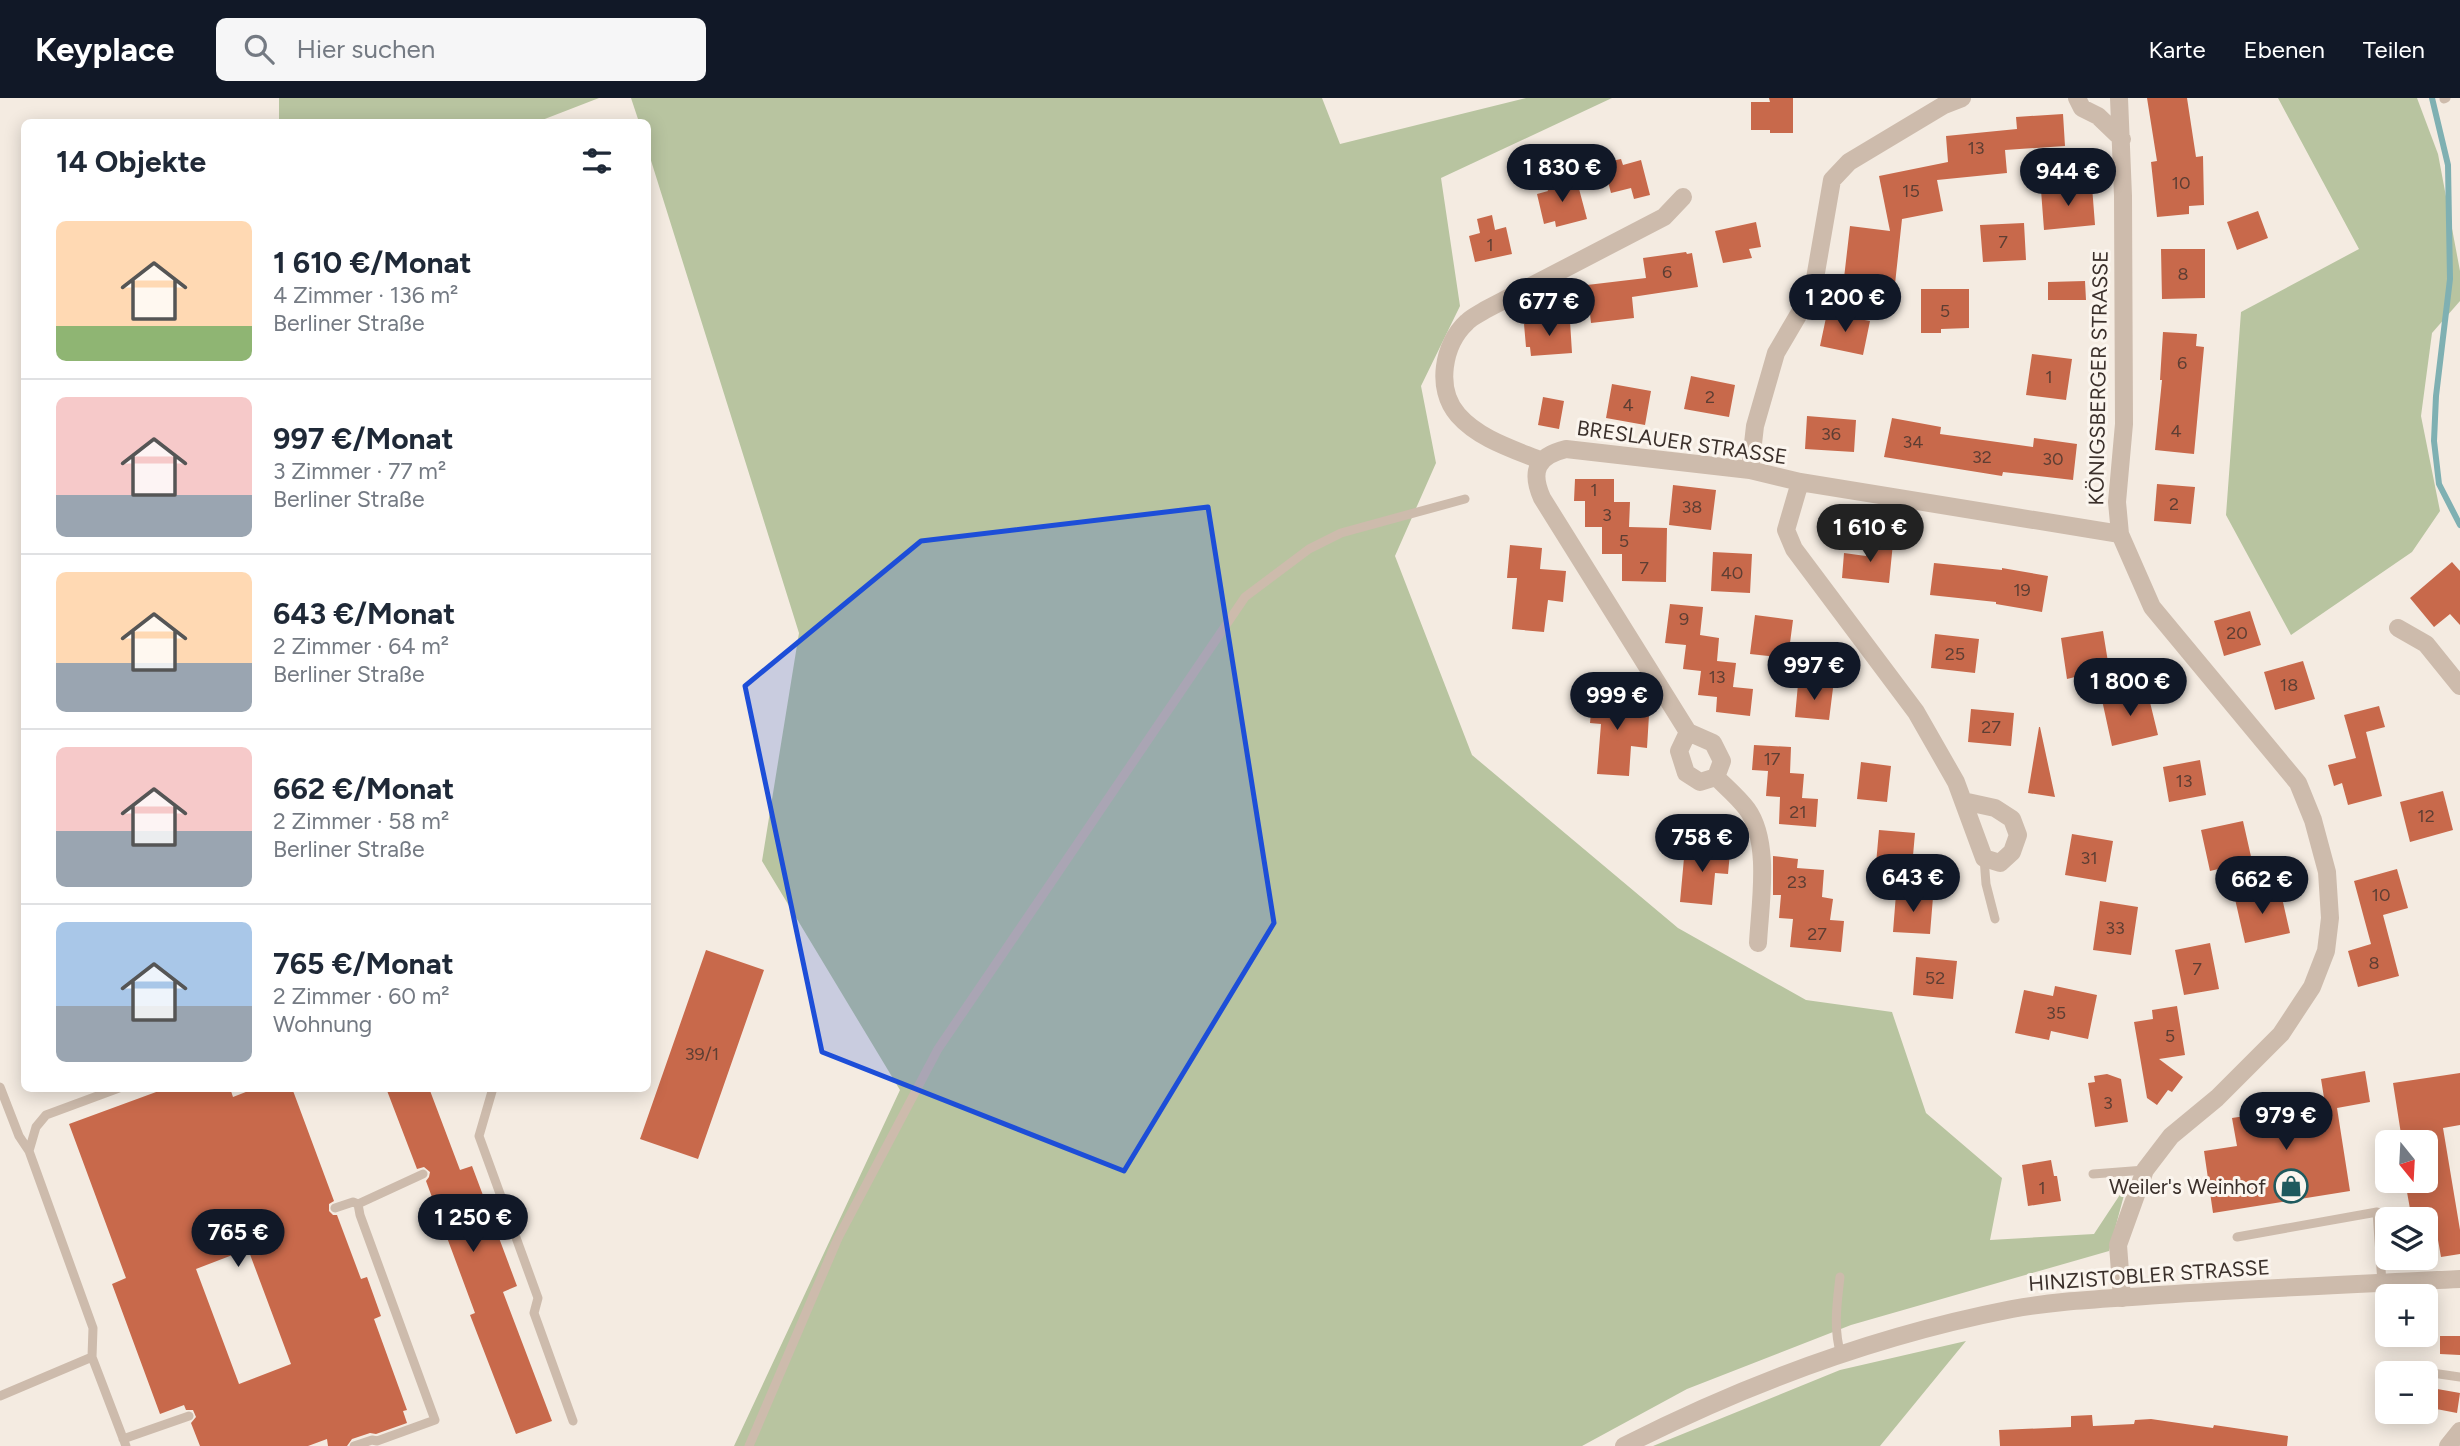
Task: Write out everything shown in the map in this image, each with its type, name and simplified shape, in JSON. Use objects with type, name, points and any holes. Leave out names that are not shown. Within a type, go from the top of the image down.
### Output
[{"type":"street","points":[[1751,470],[1755,426],[1776,353],[1813,290],[1832,180],[1849,162],[1944,105],[1962,98]]},
{"type":"street","points":[[2077,98],[2082,108],[2098,116],[2122,139]]},
{"type":"street","name":"KÖNIGSBERGER STRASSE","points":[[2119,98],[2122,139],[2124,424],[2117,502],[2120,534],[2152,607],[2298,783],[2313,820],[2328,872],[2330,918],[2326,951],[2312,987],[2281,1034],[2217,1098],[2171,1136],[2145,1170],[2118,1245],[2122,1298]]},
{"type":"street","points":[[1683,197],[1664,217],[1467,321],[1451,344],[1443,374],[1447,394],[1457,414],[1489,439],[1542,461],[1536,471],[1535,482],[1542,498],[1688,732],[1713,743],[1722,761],[1716,777]]},
{"type":"street","name":"BRESLAUER STRASSE","points":[[1542,461],[1550,453],[1566,449],[1751,470],[1800,482],[2120,534]]},
{"type":"street","points":[[1800,482],[1786,530],[1794,549],[1916,712],[1956,782],[1962,801],[1984,858],[2000,863],[2012,852],[2018,835],[2012,819],[1994,808],[1962,801]]},
{"type":"street","points":[[2398,628],[2426,644],[2460,686]]},
{"type":"street","points":[[1688,732],[1679,751],[1686,773],[1700,782],[1716,777]]},
{"type":"street","points":[[1716,777],[1748,811],[1758,836],[1762,856],[1758,943]]},
{"type":"street","name":"HINZISTOBLER STRASSE","points":[[1625,1446],[1729,1397],[1841,1355],[1932,1328],[2013,1309],[2069,1301],[2460,1279]]},
{"type":"street","points":[[2448,1446],[2460,1431]]},
{"type":"lane","points":[[749,1446],[838,1238],[938,1049],[1245,597],[1309,549],[1341,533],[1465,499]]},
{"type":"lane","points":[[1984,858],[1986,884],[1996,919]]},
{"type":"lane","points":[[0,1087],[19,1136],[29,1151],[93,1328],[92,1357],[124,1443],[189,1416]]},
{"type":"lane","points":[[29,1151],[36,1126],[46,1115],[108,1092]]},
{"type":"lane","points":[[492,1092],[479,1136],[538,1298],[534,1313],[573,1421]]},
{"type":"lane","points":[[2093,1174],[2145,1170]]},
{"type":"lane","points":[[335,1209],[353,1202],[358,1204],[423,1174]]},
{"type":"lane","points":[[354,1446],[377,1441],[435,1420],[358,1204]]},
{"type":"lane","points":[[2237,1237],[2376,1212],[2382,1283]]},
{"type":"lane","points":[[1840,1277],[1836,1340],[1841,1355]]},
{"type":"lane","points":[[0,1396],[92,1357]]},
{"type":"lane","points":[[2438,1374],[2460,1377]]},
{"type":"highlighted area","points":[[1208,507],[1274,923],[1124,1171],[822,1052],[745,686],[921,541]]},
{"type":"green space","points":[[279,98],[599,98],[545,119],[279,119]]},
{"type":"green space","points":[[631,98],[1322,98],[1340,144],[1526,98],[1612,98],[1441,178],[1460,306],[1421,386],[1436,463],[1395,556],[1472,755],[1678,928],[1806,1000],[1892,1012],[1926,1113],[2002,1178],[1990,1240],[2094,1234],[2127,1184],[2109,1251],[1851,1325],[1687,1389],[1582,1446],[734,1446],[900,1090],[762,861],[799,633],[651,161],[651,119],[638,119]]},
{"type":"green space","points":[[2278,98],[2417,98],[2438,154],[2460,271],[2460,301],[2432,333],[2421,416],[2440,511],[2412,552],[2291,635],[2226,515],[2241,312],[2359,249]]},
{"type":"green space","points":[[1966,1341],[1880,1446],[1653,1446],[1840,1370]]},
{"type":"building","points":[[1769,98],[1793,98],[1793,133],[1751,130],[1751,102],[1770,102]]},
{"type":"building","points":[[2147,98],[2187,98],[2196,157],[2203,156],[2204,205],[2189,206],[2189,214],[2157,217],[2151,162],[2157,161]]},
{"type":"building","points":[[2063,114],[2065,146],[2005,150],[2007,173],[1937,180],[1943,211],[1902,219],[1895,284],[1844,278],[1850,226],[1890,231],[1879,176],[1948,162],[1946,136],[2017,129],[2016,117]]},
{"type":"building","points":[[1621,159],[1623,165],[1641,160],[1650,195],[1634,199],[1631,188],[1611,193],[1603,163]]},
{"type":"building","points":[[1565,180],[1567,188],[1578,185],[1587,219],[1556,227],[1555,221],[1544,224],[1537,194],[1548,191],[1546,185]]},
{"type":"building","points":[[2092,186],[2095,225],[2044,230],[2041,190]]},
{"type":"building","points":[[2258,211],[2268,238],[2237,250],[2227,222]]},
{"type":"building","points":[[1492,215],[1495,230],[1506,227],[1512,254],[1475,262],[1469,236],[1480,233],[1477,219]]},
{"type":"building","points":[[1756,222],[1761,247],[1749,249],[1752,258],[1723,263],[1715,231]]},
{"type":"building","points":[[2024,223],[2026,260],[1983,262],[1980,225]]},
{"type":"building","points":[[2161,249],[2205,249],[2205,298],[2162,299]]},
{"type":"building","points":[[1692,253],[1698,287],[1632,297],[1634,318],[1591,323],[1587,285],[1646,278],[1643,258]]},
{"type":"building","points":[[2085,281],[2086,300],[2048,300],[2048,282]]},
{"type":"building","points":[[1921,289],[1969,289],[1969,328],[1921,333]]},
{"type":"building","points":[[1827,313],[1870,321],[1863,355],[1820,346]]},
{"type":"building","points":[[1570,321],[1572,353],[1531,356],[1530,347],[1526,347],[1524,324]]},
{"type":"building","points":[[2163,332],[2197,334],[2196,346],[2204,347],[2194,454],[2155,450],[2162,380]]},
{"type":"building","points":[[2032,354],[2072,359],[2066,400],[2026,395]]},
{"type":"building","points":[[1691,376],[1735,385],[1729,417],[1684,409]]},
{"type":"building","points":[[1612,384],[1651,391],[1645,425],[1606,418]]},
{"type":"building","points":[[1543,397],[1564,401],[1559,429],[1538,425]]},
{"type":"building","points":[[1807,416],[1856,420],[1854,452],[1805,449]]},
{"type":"building","points":[[1892,418],[1941,427],[1940,434],[2033,447],[2034,438],[2077,444],[2073,480],[2003,472],[2002,476],[1884,457]]},
{"type":"building","points":[[1575,479],[1614,479],[1614,502],[1630,502],[1629,527],[1667,528],[1666,582],[1622,581],[1622,554],[1602,554],[1602,527],[1585,527],[1585,501],[1574,501]]},
{"type":"building","points":[[2157,484],[2195,487],[2191,524],[2154,521]]},
{"type":"building","points":[[1673,485],[1716,490],[1711,530],[1669,525]]},
{"type":"building","points":[[1869,541],[1893,543],[1889,583],[1842,578],[1844,553],[1866,556]]},
{"type":"building","points":[[1510,545],[1542,548],[1540,569],[1566,571],[1563,602],[1548,600],[1544,632],[1512,629],[1517,578],[1507,578]]},
{"type":"building","points":[[1713,552],[1752,554],[1750,593],[1711,591]]},
{"type":"building","points":[[2452,562],[2460,571],[2460,625],[2450,614],[2434,627],[2410,598]]},
{"type":"building","points":[[1934,563],[2002,568],[2048,576],[2042,612],[1996,602],[1930,595]]},
{"type":"building","points":[[1670,604],[1703,607],[1700,635],[1719,638],[1717,661],[1736,663],[1733,687],[1753,689],[1750,716],[1716,712],[1717,697],[1698,695],[1701,671],[1683,669],[1686,645],[1665,643]]},
{"type":"building","points":[[2250,611],[2261,645],[2224,656],[2214,621]]},
{"type":"building","points":[[1755,615],[1793,620],[1788,658],[1750,654]]},
{"type":"building","points":[[2103,631],[2112,687],[2099,690],[2095,672],[2067,679],[2061,638]]},
{"type":"building","points":[[1935,634],[1979,639],[1975,673],[1931,668]]},
{"type":"building","points":[[2303,661],[2315,699],[2275,710],[2264,672]]},
{"type":"building","points":[[1798,684],[1833,688],[1829,720],[1795,717]]},
{"type":"building","points":[[1593,690],[1626,692],[1625,713],[1649,715],[1647,748],[1631,746],[1629,776],[1597,774],[1601,724],[1590,723]]},
{"type":"building","points":[[2147,690],[2158,735],[2112,746],[2102,700]]},
{"type":"building","points":[[2379,706],[2385,727],[2366,732],[2382,796],[2348,805],[2342,783],[2334,786],[2328,765],[2356,758],[2344,715]]},
{"type":"building","points":[[1971,709],[2014,713],[2011,746],[1968,742]]},
{"type":"building","points":[[2040,727],[2055,797],[2028,793]]},
{"type":"building","points":[[1754,745],[1791,747],[1790,773],[1804,774],[1802,798],[1818,799],[1816,827],[1779,824],[1780,797],[1766,796],[1768,771],[1752,770]]},
{"type":"building","points":[[2200,760],[2206,795],[2169,802],[2163,767]]},
{"type":"building","points":[[1861,762],[1891,766],[1887,802],[1857,799]]},
{"type":"building","points":[[2443,791],[2453,830],[2410,842],[2400,802]]},
{"type":"building","points":[[2243,821],[2252,861],[2210,871],[2201,830]]},
{"type":"building","points":[[1879,830],[1915,833],[1912,867],[1876,864]]},
{"type":"building","points":[[2072,834],[2113,841],[2106,882],[2065,875]]},
{"type":"building","points":[[1685,847],[1730,852],[1728,874],[1715,873],[1712,905],[1680,902]]},
{"type":"building","points":[[1773,856],[1798,859],[1797,868],[1824,870],[1822,897],[1833,899],[1830,920],[1844,921],[1841,952],[1790,947],[1793,919],[1779,918],[1781,895],[1773,895]]},
{"type":"building","points":[[2397,869],[2408,908],[2383,915],[2399,976],[2358,987],[2348,951],[2371,944],[2354,881]]},
{"type":"building","points":[[2280,889],[2290,933],[2245,943],[2235,899]]},
{"type":"building","points":[[1896,894],[1933,897],[1930,934],[1893,932]]},
{"type":"building","points":[[2100,901],[2138,907],[2131,955],[2093,950]]},
{"type":"building","points":[[2210,943],[2219,989],[2184,995],[2175,950]]},
{"type":"building","points":[[706,950],[764,970],[698,1159],[640,1139]]},
{"type":"building","points":[[1916,957],[1957,961],[1953,999],[1913,995]]},
{"type":"building","points":[[2055,986],[2097,995],[2088,1039],[2051,1031],[2049,1040],[2015,1033],[2024,990],[2053,996]]},
{"type":"building","points":[[2177,1006],[2185,1055],[2159,1059],[2183,1077],[2172,1092],[2168,1090],[2157,1105],[2147,1098],[2134,1022],[2153,1019],[2152,1010]]},
{"type":"building","points":[[2365,1071],[2370,1102],[2337,1108],[2350,1191],[2213,1213],[2204,1151],[2237,1146],[2232,1118],[2325,1104],[2321,1079]]},
{"type":"building","points":[[2460,1073],[2460,1125],[2443,1128],[2460,1230],[2460,1254],[2441,1257],[2438,1207],[2410,1207],[2407,1194],[2438,1194],[2438,1130],[2400,1130],[2393,1083]]},
{"type":"building","points":[[2107,1074],[2121,1079],[2128,1122],[2095,1127],[2088,1083],[2095,1082],[2094,1076]]},
{"type":"building","points":[[156,1092],[231,1092],[233,1097],[246,1092],[293,1092],[334,1201],[329,1204],[329,1211],[337,1215],[361,1279],[367,1277],[381,1316],[374,1319],[407,1410],[403,1411],[407,1423],[352,1439],[347,1446],[328,1446],[327,1439],[308,1446],[200,1446],[191,1423],[196,1417],[193,1410],[186,1410],[184,1405],[160,1414],[112,1284],[126,1278],[69,1124]],"holes":[[[248,1249],[291,1364],[239,1384],[196,1269]]]},
{"type":"building","points":[[388,1092],[431,1092],[460,1170],[472,1166],[517,1286],[503,1292],[552,1421],[516,1434],[470,1315],[475,1313],[426,1181],[430,1172],[424,1167],[417,1169]]},
{"type":"building","points":[[2051,1160],[2061,1201],[2028,1206],[2022,1165]]},
{"type":"building","points":[[2440,1336],[2460,1336],[2460,1355],[2440,1354]]},
{"type":"building","points":[[2438,1389],[2460,1393],[2457,1413],[2438,1409]]},
{"type":"building","points":[[2092,1415],[2093,1426],[2134,1424],[2135,1420],[2151,1419],[2213,1428],[2214,1425],[2288,1436],[2287,1446],[2000,1446],[1999,1430],[2071,1427],[2071,1416]]},
{"type":"waterway","points":[[2432,98],[2448,165],[2450,279],[2436,396],[2434,441],[2439,484],[2460,525]]},
{"type":"place","name":"Weiler's Weinhof","points":[[2291,1186]]}]
